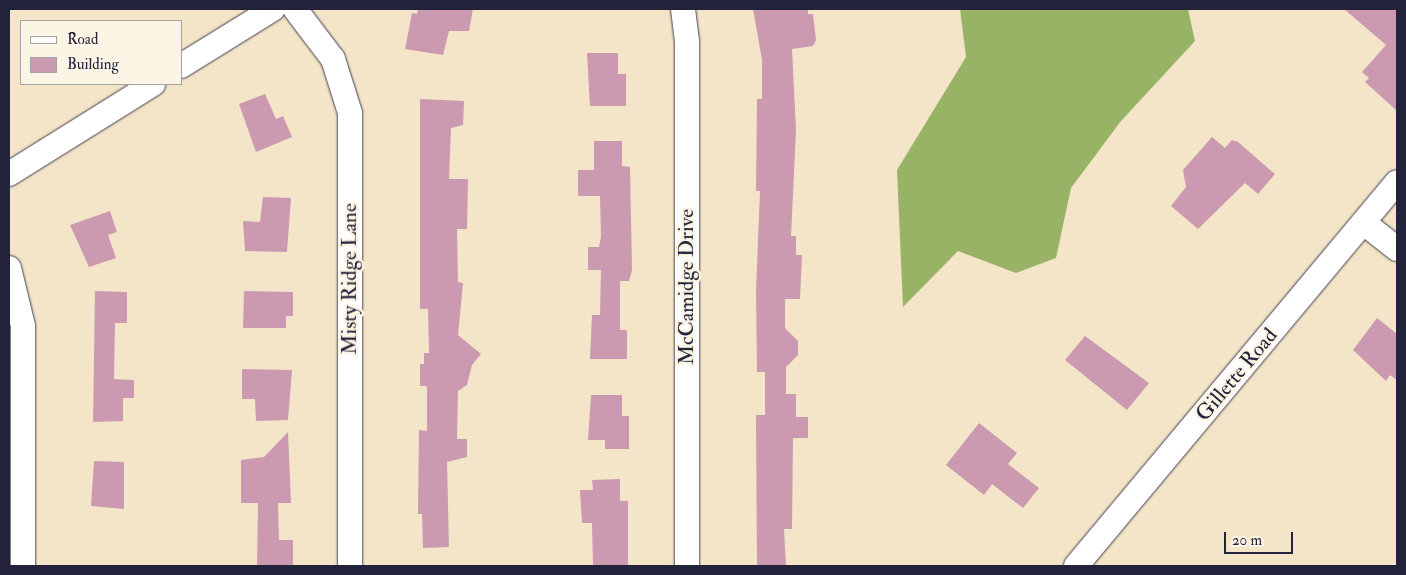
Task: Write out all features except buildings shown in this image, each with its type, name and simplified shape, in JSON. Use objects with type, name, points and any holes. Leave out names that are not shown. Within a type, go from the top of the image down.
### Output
[{"type":"street","points":[[182,65],[274,9]]},
{"type":"street","name":"Misty Ridge Lane","points":[[295,9],[318,33],[333,59],[350,113],[350,566]]},
{"type":"street","name":"McCamidge Drive","points":[[683,9],[688,41],[687,566]]},
{"type":"street","points":[[9,174],[151,85]]},
{"type":"street","name":"Gillette Road","points":[[1076,566],[1397,182]]},
{"type":"street","points":[[1364,222],[1397,248]]},
{"type":"street","points":[[9,268],[23,326],[23,566]]},
{"type":"green space","points":[[960,9],[1188,9],[1195,41],[1121,121],[1071,188],[1056,258],[1016,273],[958,251],[903,307],[897,170],[966,57]]}]
